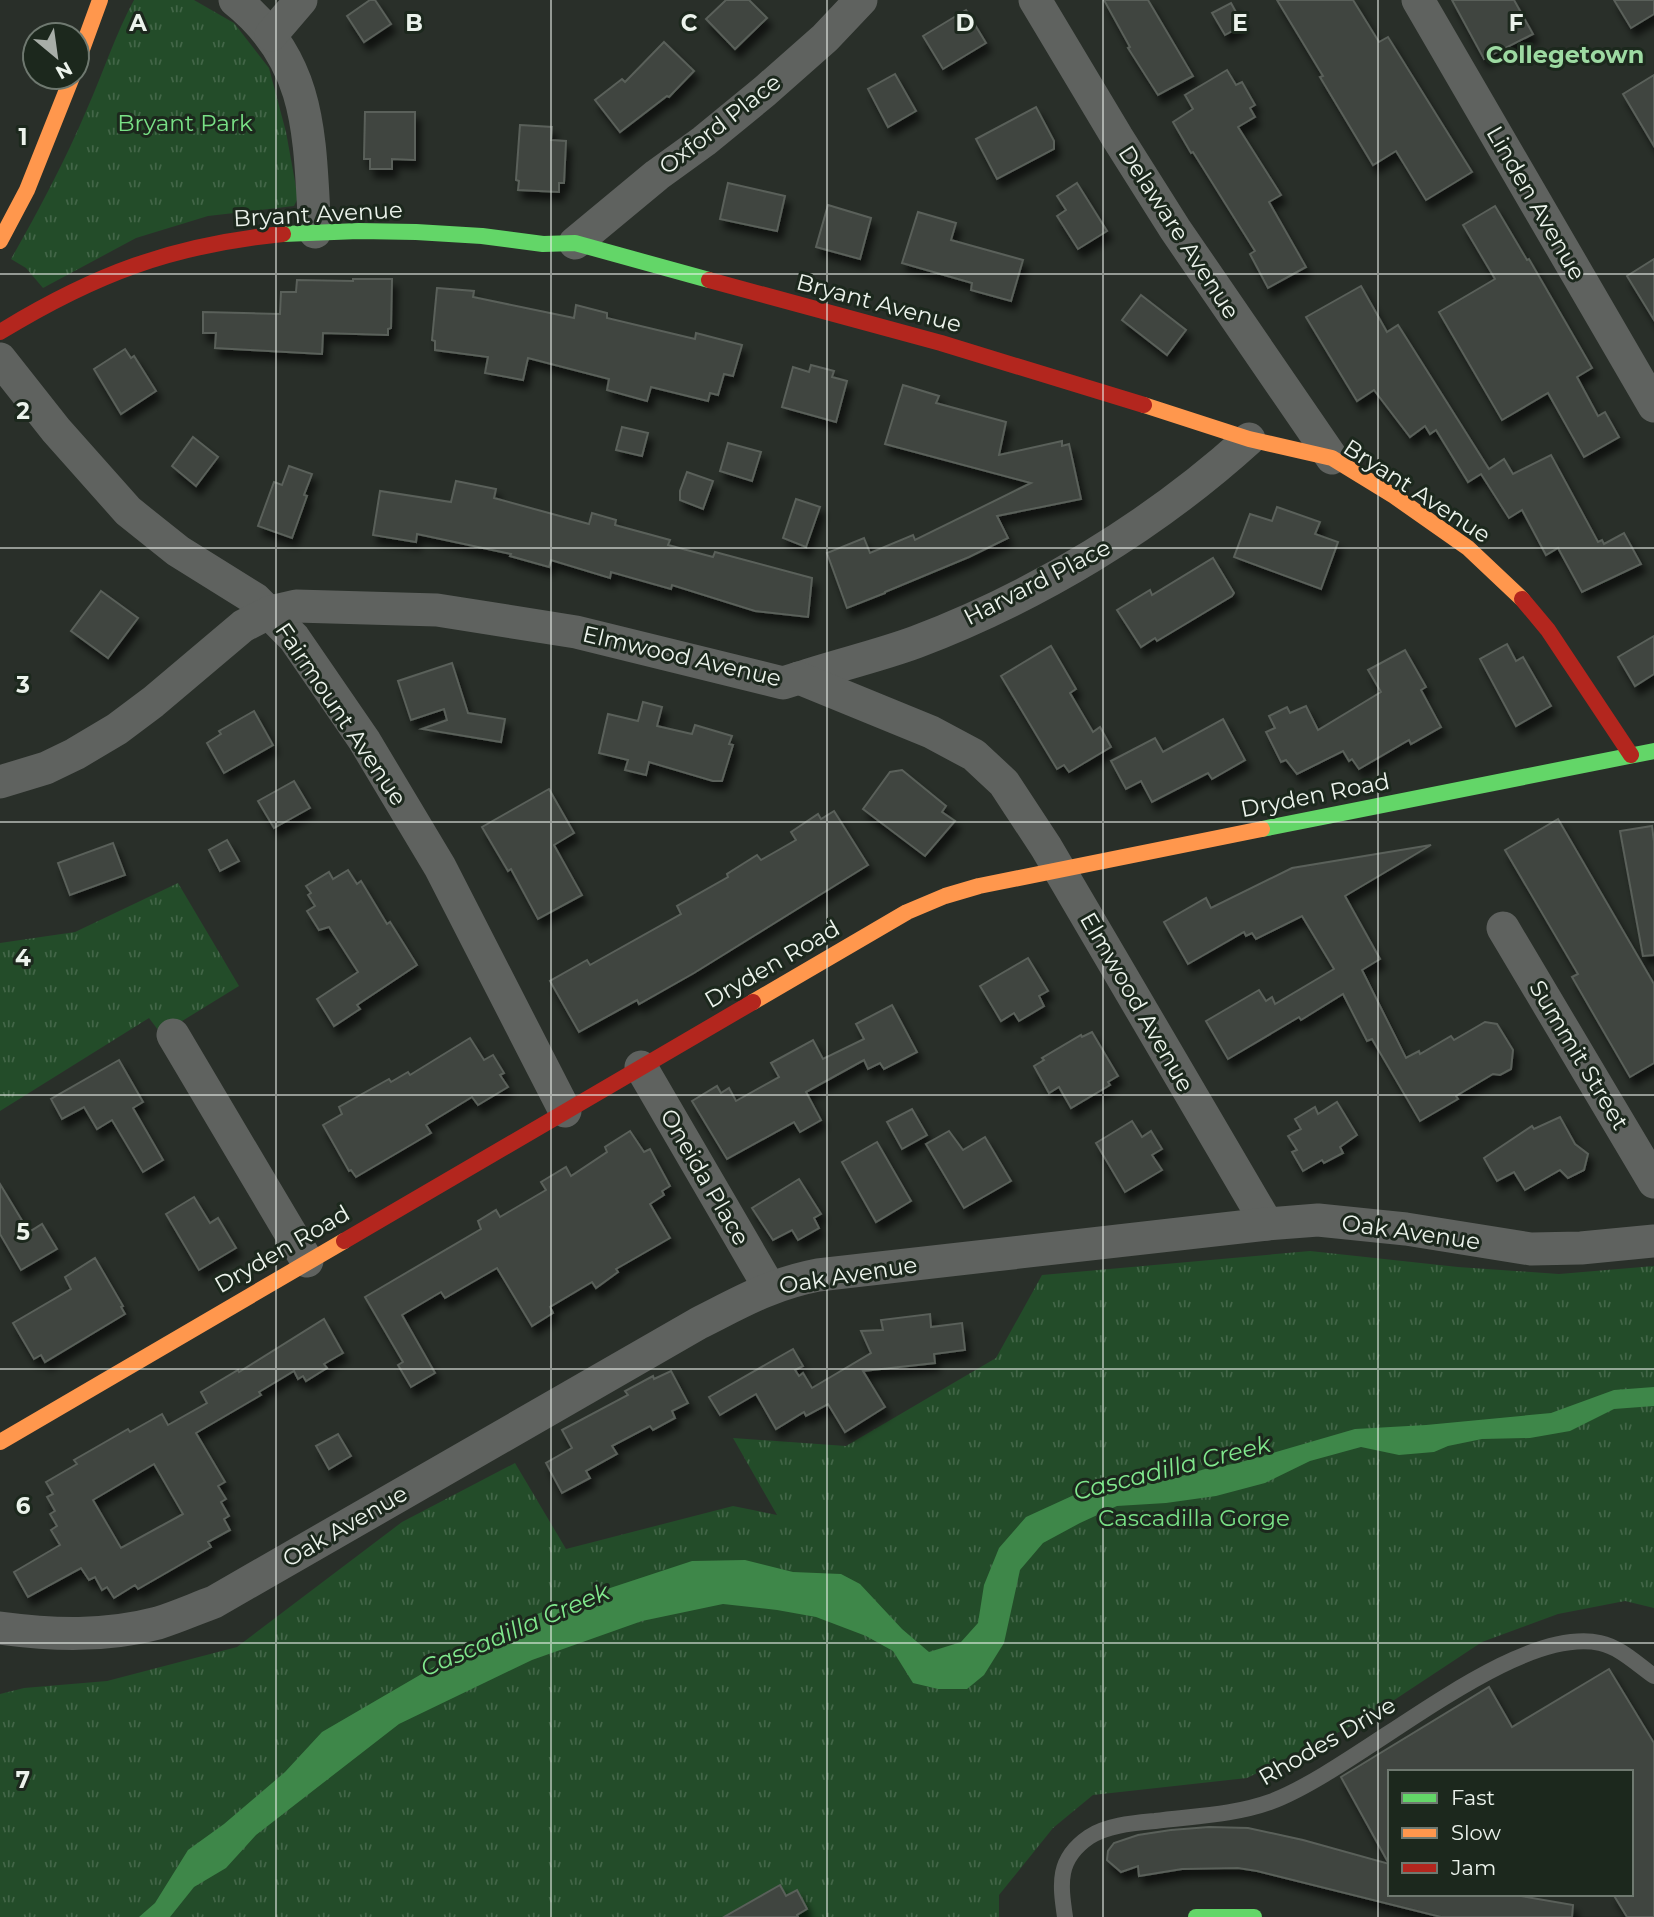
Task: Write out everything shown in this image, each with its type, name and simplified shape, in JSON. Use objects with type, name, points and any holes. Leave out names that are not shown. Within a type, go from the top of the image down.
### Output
[{"type":"street","points":[[91,25],[100,0]]},
{"type":"street","points":[[235,0],[271,35],[285,55],[297,82],[309,138],[315,232]]},
{"type":"street","points":[[271,35],[301,0]]},
{"type":"street","name":"Oxford Place","points":[[575,243],[657,174],[704,141],[765,91],[825,37],[860,0]]},
{"type":"street","name":"Delaware Avenue","points":[[1035,0],[1175,229],[1332,458]]},
{"type":"street","name":"Linden Avenue","points":[[1418,0],[1654,405]]},
{"type":"street","points":[[0,241],[27,190],[66,91]]},
{"type":"street","name":"Bryant Avenue","points":[[0,332],[33,310],[101,275],[171,251],[206,243],[315,232],[414,232],[488,237],[552,247],[575,243],[941,343],[1250,439],[1332,458],[1394,496],[1468,548],[1522,598],[1548,630],[1631,755]]},
{"type":"street","name":"Fairmount Avenue","points":[[0,359],[56,430],[128,511],[178,551],[240,589],[270,612],[294,638],[364,740],[440,867],[565,1111]]},
{"type":"street","name":"Harvard Place","points":[[799,678],[915,642],[995,608],[1089,558],[1147,522],[1213,473],[1250,439]]},
{"type":"street","name":"Elmwood Avenue","points":[[0,782],[46,768],[117,729],[234,633],[254,620],[270,612],[311,605],[437,610],[576,632],[783,683],[799,678],[932,732],[974,755],[1004,783],[1021,806],[1267,1224]]},
{"type":"street","name":"Dryden Road","points":[[0,1442],[907,912],[945,895],[1654,751]]},
{"type":"street","name":"Summit Street","points":[[1503,928],[1654,1182]]},
{"type":"street","points":[[173,1034],[307,1261]]},
{"type":"street","name":"Oneida Place","points":[[641,1067],[769,1287]]},
{"type":"street","name":"Oak Avenue","points":[[0,1628],[63,1634],[122,1631],[160,1622],[214,1602],[699,1323],[769,1287],[818,1275],[1318,1220],[1406,1229],[1531,1249],[1581,1248],[1654,1241]]},
{"type":"street","points":[[1196,1917],[1254,1917]]},
{"type":"lane","name":"Rhodes Drive","points":[[1065,1917],[1061,1889],[1064,1868],[1073,1851],[1094,1833],[1138,1823],[1212,1814],[1270,1802],[1329,1770],[1485,1673],[1523,1655],[1565,1644],[1599,1642],[1621,1653],[1654,1676]]},
{"type":"green space","name":"Bryant Park","points":[[134,0],[194,0],[234,23],[269,68],[286,132],[298,198],[294,206],[208,216],[136,238],[43,288],[26,268],[11,259],[70,147]]},
{"type":"green space","points":[[178,883],[239,986],[161,1034],[149,1018],[0,1111],[0,943],[75,932]]},
{"type":"green space","name":"Cascadilla Gorge","points":[[1310,1251],[1458,1267],[1559,1274],[1654,1266],[1654,1608],[1625,1601],[1558,1614],[1482,1642],[1367,1718],[1247,1778],[1093,1795],[1053,1828],[999,1895],[999,1917],[0,1917],[0,1694],[24,1688],[107,1681],[237,1647],[402,1522],[515,1463],[566,1549],[733,1506],[777,1515],[733,1438],[846,1446],[996,1358],[1042,1275]]},
{"type":"water","name":"Cascadilla Creek","points":[[1654,1387],[1654,1406],[1614,1409],[1570,1431],[1530,1438],[1482,1439],[1448,1446],[1434,1452],[1399,1455],[1361,1447],[1310,1461],[1265,1483],[1216,1496],[1117,1506],[1043,1543],[1020,1570],[1004,1643],[984,1675],[967,1689],[938,1689],[913,1683],[893,1651],[866,1636],[816,1617],[723,1604],[642,1621],[532,1660],[399,1724],[256,1835],[226,1868],[194,1887],[170,1917],[139,1917],[155,1903],[188,1850],[224,1824],[285,1772],[322,1732],[504,1626],[604,1590],[692,1561],[745,1560],[793,1572],[841,1574],[860,1584],[902,1629],[929,1652],[961,1642],[978,1623],[984,1585],[999,1548],[1026,1517],[1074,1495],[1127,1483],[1172,1479],[1355,1429],[1551,1413],[1614,1390]]},
{"type":"building","points":[[370,0],[375,0],[391,24],[364,42],[347,16]]},
{"type":"building","points":[[726,0],[749,0],[767,18],[735,49],[706,19]]},
{"type":"building","points":[[1104,0],[1148,0],[1193,76],[1158,95],[1128,48],[1130,47]]},
{"type":"building","points":[[1277,0],[1353,0],[1379,42],[1388,37],[1472,172],[1426,200],[1396,151],[1373,165]]},
{"type":"building","points":[[1452,0],[1514,0],[1533,34],[1484,59]]},
{"type":"building","points":[[1614,0],[1654,0],[1654,14],[1631,28]]},
{"type":"building","points":[[1231,3],[1243,25],[1225,35],[1212,13]]},
{"type":"building","points":[[966,10],[986,43],[943,69],[923,36]]},
{"type":"building","points":[[664,42],[694,71],[669,97],[620,132],[595,100],[622,79],[625,82]]},
{"type":"building","points":[[1227,70],[1236,85],[1242,82],[1255,105],[1250,108],[1255,117],[1238,127],[1281,195],[1269,202],[1306,267],[1268,288],[1250,254],[1255,251],[1173,122],[1193,109],[1185,95]]},
{"type":"building","points":[[895,74],[916,111],[888,127],[868,89]]},
{"type":"building","points":[[1654,75],[1654,146],[1623,94]]},
{"type":"building","points":[[1036,107],[1054,141],[1054,149],[997,179],[976,139]]},
{"type":"building","points":[[365,112],[415,112],[415,160],[392,159],[392,169],[370,169],[370,159],[364,159]]},
{"type":"building","points":[[520,125],[552,127],[551,140],[566,141],[564,183],[559,183],[559,192],[518,190],[519,181],[516,180]]},
{"type":"building","points":[[728,183],[785,196],[777,231],[720,219]]},
{"type":"building","points":[[1077,183],[1107,231],[1078,249],[1057,216],[1066,210],[1057,196]]},
{"type":"building","points":[[828,205],[871,218],[860,259],[816,247]]},
{"type":"building","points":[[1495,206],[1592,368],[1577,377],[1598,416],[1605,412],[1619,437],[1584,457],[1548,393],[1502,420],[1439,312],[1495,279],[1463,225]]},
{"type":"building","points":[[918,212],[956,223],[951,240],[1023,260],[1011,301],[971,290],[972,283],[902,263]]},
{"type":"building","points":[[1654,259],[1654,320],[1627,276]]},
{"type":"building","points":[[392,279],[391,328],[388,329],[388,335],[323,333],[322,354],[215,348],[216,333],[203,333],[203,312],[280,314],[281,292],[296,292],[297,280]]},
{"type":"building","points":[[1361,286],[1387,332],[1398,325],[1489,469],[1504,459],[1513,474],[1551,455],[1598,542],[1602,540],[1604,544],[1624,533],[1641,564],[1582,592],[1558,548],[1546,555],[1522,510],[1509,518],[1481,474],[1468,482],[1436,430],[1430,434],[1425,426],[1410,437],[1374,390],[1357,401],[1306,317]]},
{"type":"building","points":[[437,288],[474,291],[473,297],[574,318],[576,305],[607,313],[607,318],[695,339],[696,333],[742,345],[733,376],[724,374],[718,395],[710,393],[708,401],[651,387],[647,401],[607,390],[609,379],[528,358],[523,380],[485,373],[488,357],[435,350],[435,341],[432,340]]},
{"type":"building","points":[[1141,295],[1186,330],[1167,355],[1122,320]]},
{"type":"building","points":[[125,349],[131,358],[134,356],[156,391],[121,414],[94,369]]},
{"type":"building","points":[[811,365],[834,371],[832,377],[847,381],[836,422],[782,407],[793,367],[809,372]]},
{"type":"building","points":[[903,385],[939,396],[936,403],[1006,422],[999,455],[1062,441],[1062,446],[1069,444],[1081,499],[997,516],[1008,538],[847,608],[827,553],[864,538],[870,553],[913,535],[915,540],[1031,483],[885,444]]},
{"type":"building","points":[[622,427],[648,433],[642,456],[616,450]]},
{"type":"building","points":[[193,437],[218,457],[196,486],[172,466]]},
{"type":"building","points":[[728,443],[761,452],[752,481],[720,471]]},
{"type":"building","points":[[289,466],[312,474],[292,538],[258,526],[274,482],[282,485]]},
{"type":"building","points":[[687,472],[713,481],[703,509],[680,500],[680,491]]},
{"type":"building","points":[[456,481],[496,489],[494,498],[589,524],[592,513],[616,520],[615,525],[670,540],[668,545],[713,557],[715,552],[812,578],[808,617],[755,611],[672,585],[671,589],[611,572],[610,578],[551,560],[549,567],[510,556],[511,554],[417,534],[416,542],[373,535],[380,491],[451,502]]},
{"type":"building","points":[[796,499],[820,507],[806,547],[783,538]]},
{"type":"building","points":[[1277,507],[1320,522],[1315,534],[1338,542],[1321,589],[1234,557],[1250,514],[1272,521]]},
{"type":"building","points":[[1213,558],[1234,593],[1232,596],[1157,641],[1155,638],[1141,647],[1117,610],[1150,590],[1152,595]]},
{"type":"building","points":[[101,591],[138,618],[108,658],[71,631]]},
{"type":"building","points":[[1654,636],[1654,674],[1635,686],[1618,657]]},
{"type":"building","points":[[1507,644],[1516,661],[1523,657],[1551,706],[1516,726],[1480,659]]},
{"type":"building","points":[[1051,646],[1076,689],[1070,693],[1093,732],[1100,727],[1111,747],[1069,772],[1064,765],[1057,769],[1001,676]]},
{"type":"building","points":[[1405,650],[1426,687],[1421,690],[1441,727],[1411,744],[1409,740],[1359,769],[1352,759],[1349,761],[1343,751],[1297,774],[1286,760],[1281,762],[1266,732],[1275,728],[1269,716],[1287,707],[1290,713],[1306,706],[1318,730],[1381,692],[1368,670]]},
{"type":"building","points":[[452,663],[468,713],[505,719],[501,742],[422,729],[447,720],[444,709],[411,720],[398,681]]},
{"type":"building","points":[[643,702],[662,707],[657,726],[692,734],[695,725],[732,736],[729,744],[733,745],[722,781],[713,781],[649,762],[646,775],[625,770],[628,760],[599,753],[608,714],[638,721]]},
{"type":"building","points":[[254,711],[273,745],[224,773],[207,743],[221,734],[219,731]]},
{"type":"building","points":[[1223,719],[1245,760],[1212,779],[1208,773],[1152,802],[1141,781],[1126,789],[1111,761],[1155,738],[1163,752]]},
{"type":"building","points":[[902,770],[946,806],[942,812],[955,821],[925,856],[863,809],[890,772]]},
{"type":"building","points":[[294,781],[310,808],[274,828],[258,801]]},
{"type":"building","points":[[549,789],[574,833],[554,845],[582,895],[538,919],[511,869],[508,871],[482,827]]},
{"type":"building","points":[[834,811],[868,865],[694,973],[639,1004],[637,1000],[579,1032],[550,981],[587,960],[590,965],[681,914],[677,906],[728,877],[727,874],[757,855],[761,860],[796,840],[791,832],[818,814],[821,819]]},
{"type":"building","points":[[1558,819],[1654,984],[1654,1063],[1630,1077],[1572,977],[1578,974],[1505,850]]},
{"type":"building","points":[[1652,826],[1654,955],[1643,956],[1620,831]]},
{"type":"building","points":[[227,840],[239,861],[220,871],[209,850]]},
{"type":"building","points":[[113,843],[125,875],[70,895],[58,863]]},
{"type":"building","points":[[1431,845],[1345,896],[1380,959],[1362,970],[1406,1058],[1419,1051],[1420,1054],[1451,1036],[1454,1040],[1485,1022],[1497,1024],[1513,1050],[1511,1069],[1500,1075],[1493,1074],[1420,1121],[1372,1039],[1367,1041],[1343,994],[1228,1059],[1206,1021],[1259,990],[1266,1001],[1272,997],[1275,1004],[1334,969],[1302,916],[1256,939],[1252,933],[1246,936],[1244,932],[1188,964],[1164,922],[1206,898],[1211,908],[1292,868]]},
{"type":"building","points":[[348,870],[357,884],[361,881],[387,924],[390,922],[417,965],[357,1005],[360,1009],[334,1026],[317,999],[358,972],[329,927],[319,930],[307,911],[315,906],[306,886],[329,872],[333,879]]},
{"type":"building","points":[[1028,958],[1048,991],[1039,996],[1044,1006],[1019,1021],[1014,1013],[1001,1021],[980,986]]},
{"type":"building","points":[[892,1005],[917,1052],[884,1069],[880,1063],[868,1069],[864,1060],[806,1092],[821,1120],[800,1132],[794,1122],[727,1159],[692,1101],[717,1086],[721,1093],[729,1088],[736,1101],[779,1077],[771,1063],[813,1040],[823,1059],[864,1039],[856,1024]]},
{"type":"building","points":[[1092,1032],[1118,1076],[1108,1082],[1110,1085],[1071,1108],[1059,1087],[1049,1093],[1034,1066],[1044,1060],[1042,1058],[1081,1035],[1082,1037]]},
{"type":"building","points":[[470,1038],[484,1060],[493,1055],[504,1073],[500,1075],[508,1087],[478,1105],[472,1097],[426,1125],[431,1133],[356,1177],[349,1171],[323,1125],[342,1114],[339,1107],[389,1079],[391,1082],[408,1072],[410,1075]]},
{"type":"building","points":[[119,1060],[143,1102],[133,1108],[163,1160],[143,1172],[112,1120],[97,1129],[84,1107],[62,1119],[51,1099]]},
{"type":"building","points":[[1337,1102],[1357,1135],[1340,1147],[1343,1153],[1324,1163],[1322,1160],[1303,1171],[1292,1152],[1297,1150],[1288,1136],[1301,1129],[1295,1119],[1315,1107],[1318,1114]]},
{"type":"building","points":[[912,1109],[927,1135],[902,1149],[887,1122]]},
{"type":"building","points":[[1560,1117],[1575,1144],[1588,1154],[1584,1170],[1568,1178],[1560,1170],[1525,1190],[1514,1172],[1497,1181],[1484,1158],[1532,1126],[1534,1129]]},
{"type":"building","points":[[1132,1121],[1142,1137],[1151,1131],[1162,1149],[1152,1155],[1162,1170],[1125,1192],[1096,1143]]},
{"type":"building","points":[[630,1131],[644,1152],[650,1149],[670,1186],[662,1191],[664,1195],[650,1204],[670,1238],[616,1269],[618,1272],[596,1288],[592,1282],[550,1307],[553,1313],[532,1326],[497,1268],[445,1298],[441,1292],[402,1315],[435,1373],[411,1387],[398,1365],[403,1362],[365,1297],[481,1229],[478,1221],[496,1210],[500,1217],[546,1190],[541,1182],[566,1167],[571,1176],[607,1152],[605,1147]]},
{"type":"building","points":[[949,1131],[963,1150],[985,1137],[1011,1181],[964,1208],[926,1144]]},
{"type":"building","points":[[877,1142],[911,1201],[876,1222],[842,1162]]},
{"type":"building","points":[[799,1179],[821,1214],[814,1218],[819,1228],[798,1240],[792,1230],[773,1240],[752,1208]]},
{"type":"building","points":[[0,1184],[29,1232],[42,1224],[57,1249],[21,1270],[0,1234]]},
{"type":"building","points":[[194,1197],[210,1223],[218,1218],[236,1248],[199,1270],[166,1214]]},
{"type":"building","points":[[95,1258],[125,1314],[45,1362],[41,1355],[34,1359],[13,1323],[71,1289],[65,1277]]},
{"type":"building","points":[[930,1314],[931,1327],[962,1323],[965,1350],[934,1354],[935,1363],[863,1371],[885,1407],[845,1432],[828,1404],[806,1416],[804,1412],[776,1429],[756,1394],[720,1415],[709,1397],[793,1349],[803,1366],[795,1370],[799,1376],[803,1373],[812,1388],[871,1353],[861,1331],[883,1330],[881,1320]]},
{"type":"building","points":[[324,1319],[343,1353],[324,1364],[327,1368],[306,1381],[303,1376],[298,1379],[294,1371],[259,1392],[261,1395],[196,1433],[225,1482],[218,1486],[226,1499],[221,1502],[229,1516],[224,1519],[230,1530],[208,1542],[211,1547],[138,1589],[135,1585],[114,1598],[107,1587],[102,1590],[95,1577],[89,1580],[81,1568],[28,1597],[14,1572],[60,1545],[51,1530],[57,1526],[50,1514],[55,1511],[47,1497],[53,1494],[46,1482],[77,1464],[74,1460],[128,1429],[130,1432],[162,1414],[168,1425],[207,1403],[201,1392],[238,1370],[239,1372]],"holes":[[[154,1464],[183,1514],[121,1548],[93,1500]]]},
{"type":"building","points":[[671,1371],[688,1403],[672,1411],[675,1418],[653,1430],[650,1426],[612,1446],[617,1454],[586,1471],[590,1478],[562,1493],[546,1463],[572,1448],[562,1430],[628,1395],[625,1391],[653,1376],[654,1379]]},
{"type":"building","points":[[338,1434],[351,1456],[329,1469],[316,1446]]},
{"type":"building","points":[[1609,1669],[1654,1743],[1654,1917],[1627,1917],[1614,1896],[1633,1896],[1633,1770],[1388,1770],[1388,1862],[1341,1777],[1489,1687],[1512,1727]]},
{"type":"building","points":[[1248,1828],[1388,1864],[1388,1896],[1521,1896],[1573,1905],[1572,1917],[1441,1917],[1257,1871],[1238,1868],[1182,1869],[1139,1876],[1138,1866],[1121,1872],[1107,1860],[1108,1851],[1114,1843],[1138,1835],[1171,1830]]},
{"type":"building","points":[[780,1885],[786,1896],[797,1890],[807,1909],[797,1915],[798,1917],[724,1917]]},
{"type":"traffic: fast","points":[[283,234],[416,232],[482,236],[543,244],[575,243],[709,280]]},
{"type":"traffic: fast","points":[[1262,829],[1654,751]]},
{"type":"traffic: fast","points":[[1196,1917],[1254,1917]]},
{"type":"traffic: slow","points":[[91,25],[100,0]]},
{"type":"traffic: slow","points":[[0,241],[27,190],[66,91]]},
{"type":"traffic: slow","points":[[1144,405],[1249,439],[1332,458],[1394,496],[1468,548],[1522,599]]},
{"type":"traffic: slow","points":[[753,1002],[907,912],[945,896],[979,886],[1262,829]]},
{"type":"traffic: slow","points":[[0,1442],[344,1241]]},
{"type":"traffic: jam","points":[[0,332],[69,294],[136,265],[205,246],[283,234]]},
{"type":"traffic: jam","points":[[709,280],[941,343],[1144,405]]},
{"type":"traffic: jam","points":[[1522,599],[1548,630],[1631,755]]},
{"type":"traffic: jam","points":[[344,1241],[753,1002]]},
{"type":"district","name":"Collegetown","points":[[1565,55]]}]
